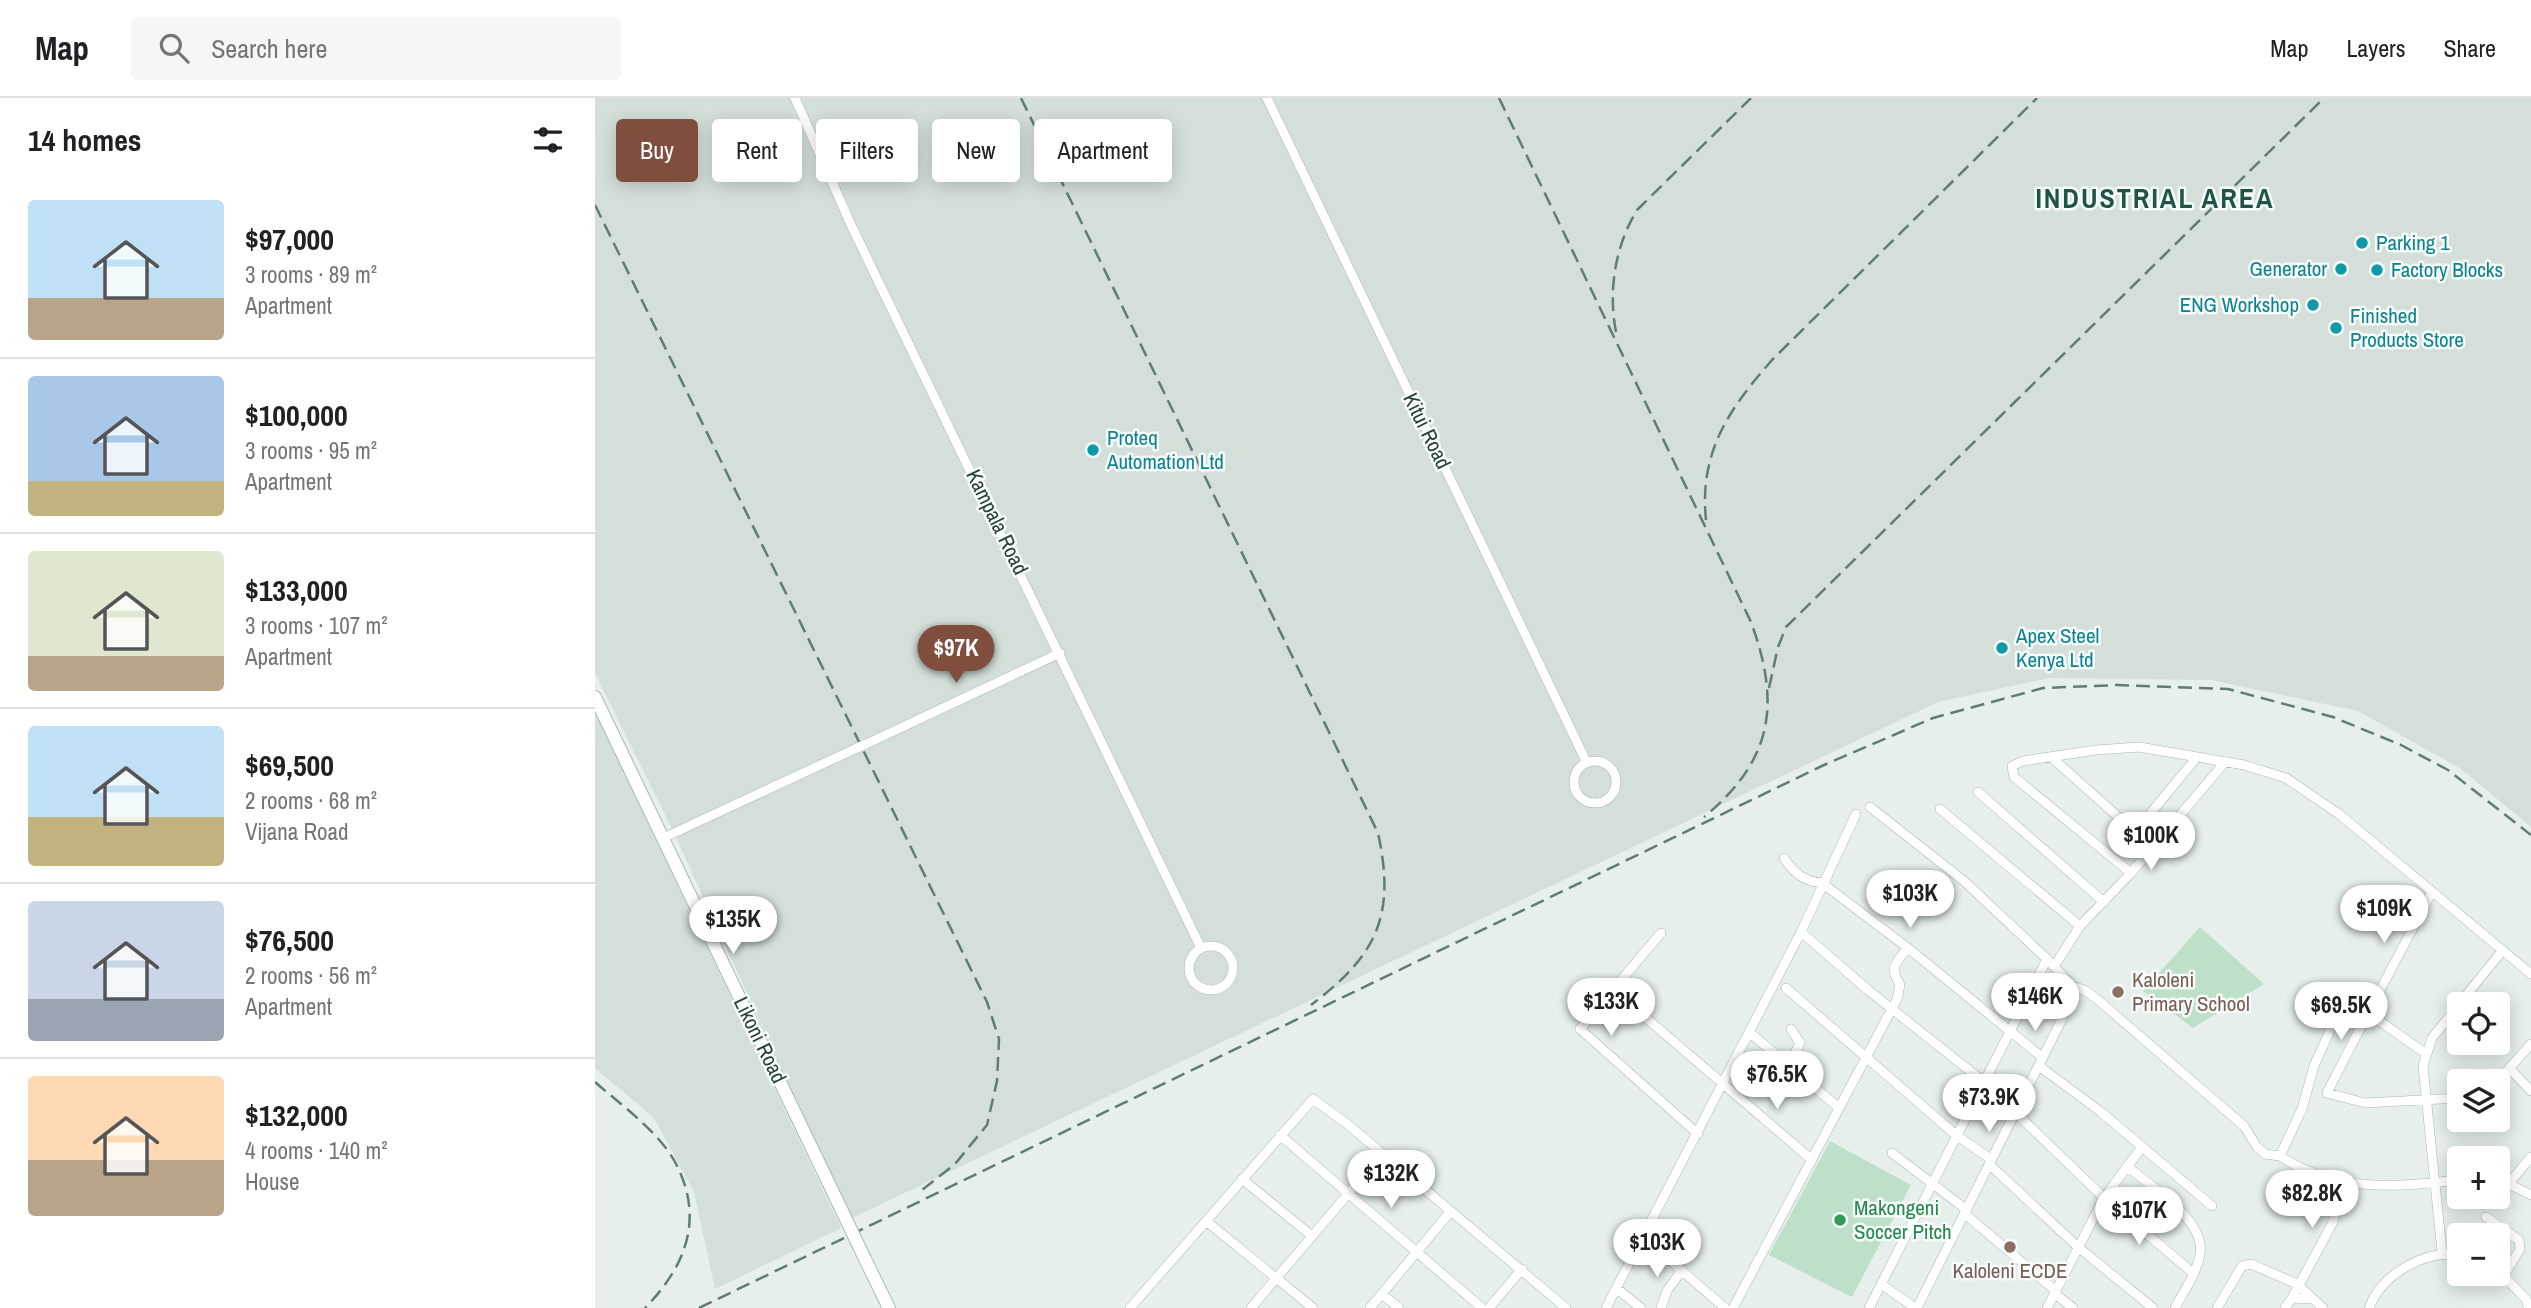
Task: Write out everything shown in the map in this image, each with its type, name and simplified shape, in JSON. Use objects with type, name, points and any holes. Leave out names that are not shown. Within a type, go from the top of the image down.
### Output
[{"type":"street","name":"Kampala Road","points":[[795,98],[852,227],[1061,653],[1200,946]]},
{"type":"street","name":"Kitui Road","points":[[1267,98],[1587,763]]},
{"type":"street","points":[[663,838],[1061,653]]},
{"type":"street","name":"Likoni Road","points":[[595,697],[841,1214]]},
{"type":"street","name":"Likoni Road","points":[[595,707],[887,1308]]},
{"type":"street","points":[[2131,873],[2010,772],[2011,766],[2018,762],[2125,747],[2162,750],[2276,775],[2307,790],[2531,974]]},
{"type":"street","points":[[2051,757],[2152,847]]},
{"type":"street","points":[[2136,831],[2196,757]]},
{"type":"street","points":[[1601,762],[1614,773],[1615,787],[1604,801],[1591,802],[1578,793],[1576,777],[1587,763],[1601,762]]},
{"type":"street","points":[[1869,1308],[1956,1135],[2051,962],[2225,762]]},
{"type":"street","points":[[1978,792],[2104,902]]},
{"type":"street","points":[[1870,807],[1964,881],[2051,962],[2072,986],[2097,999],[2196,1084],[2246,1128],[2253,1143],[2265,1154],[2280,1156],[2332,1181],[2345,1184],[2371,1187],[2447,1182]]},
{"type":"street","points":[[1940,809],[2080,926]]},
{"type":"street","points":[[1606,1308],[1801,932],[1856,814]]},
{"type":"street","points":[[1784,858],[1794,873],[1810,882],[1822,883],[1908,948],[2212,1206]]},
{"type":"street","points":[[2431,894],[2327,1093],[2365,1103],[2447,1100]]},
{"type":"street","points":[[1801,932],[2017,1111],[2104,1198],[2193,1273]]},
{"type":"street","points":[[1661,933],[1580,1029],[1698,1134]]},
{"type":"street","points":[[1200,946],[1217,947],[1230,957],[1233,972],[1225,986],[1209,991],[1195,984],[1189,969],[1194,953],[1200,946]]},
{"type":"street","points":[[1733,1308],[1901,990],[1892,966],[1908,948]]},
{"type":"street","points":[[2469,992],[2503,950]]},
{"type":"street","points":[[1881,1284],[1916,1308],[2071,1001],[2072,986]]},
{"type":"street","points":[[1786,988],[1991,1163],[2078,1247],[2153,1308]]},
{"type":"street","points":[[2280,1156],[2302,1109],[2313,1066],[2332,1026],[2347,1008],[2368,1013],[2425,1053]]},
{"type":"street","points":[[1638,1011],[1812,1160]]},
{"type":"street","points":[[2442,1252],[2423,1066],[2432,1038],[2447,1020]]},
{"type":"street","points":[[1789,1065],[1800,1043],[1791,1029]]},
{"type":"street","points":[[1749,1032],[1839,1108]]},
{"type":"street","points":[[2531,1044],[2509,1068],[2531,1091]]},
{"type":"street","points":[[1130,1308],[1313,1100],[1522,1269],[1566,1308]]},
{"type":"street","points":[[1280,1135],[1482,1308]]},
{"type":"street","points":[[2047,1308],[2104,1198],[2142,1147]]},
{"type":"street","points":[[1892,1153],[1966,1212],[2073,1308]]},
{"type":"street","points":[[1251,1308],[1382,1154]]},
{"type":"street","points":[[2531,1157],[2510,1182],[2531,1195]]},
{"type":"street","points":[[2127,1166],[2197,1227],[2201,1243],[2193,1273],[2175,1308]]},
{"type":"street","points":[[1242,1180],[1312,1236]]},
{"type":"street","points":[[2285,1308],[2332,1224],[2345,1184]]},
{"type":"street","points":[[1370,1308],[1450,1212]]},
{"type":"street","points":[[2486,1217],[2495,1223]]},
{"type":"street","points":[[1206,1221],[1313,1308]]},
{"type":"street","points":[[2510,1234],[2519,1240],[2519,1249],[2510,1260]]},
{"type":"street","points":[[1643,1237],[1725,1308]]},
{"type":"street","points":[[2369,1308],[2373,1297],[2389,1279],[2408,1266],[2442,1252],[2447,1253]]},
{"type":"street","points":[[2217,1308],[2226,1289],[2246,1265],[2255,1264],[2297,1284],[2323,1308]]},
{"type":"street","points":[[1489,1308],[1522,1269]]},
{"type":"street","points":[[1661,1308],[1667,1291],[1682,1270]]},
{"type":"street","points":[[2510,1282],[2526,1299],[2529,1308]]},
{"type":"street","points":[[1616,1288],[1641,1308]]},
{"type":"street","points":[[1382,1294],[1399,1308]]},
{"type":"street","points":[[2292,1298],[2313,1299]]},
{"type":"shaded area","points":[[595,98],[2531,98],[2531,827],[2461,769],[2358,711],[2211,680],[2049,678],[1938,702],[850,1219],[674,833],[595,673]]},
{"type":"shaded area","points":[[595,712],[841,1228],[715,1289],[694,1192],[654,1118],[595,1068]]},
{"type":"green space","points":[[2200,927],[2264,984],[2193,1028],[2143,991]]},
{"type":"green space","name":"Makongeni Soccer Pitch","points":[[1830,1141],[1911,1185],[1852,1297],[1769,1255]]},
{"type":"railway","points":[[1021,98],[1378,833],[1384,888],[1382,911],[1376,931],[1352,969],[1311,1005]]},
{"type":"railway","points":[[1499,98],[1751,622],[1760,652],[1768,705],[1765,729],[1745,774],[1727,796],[1704,817]]},
{"type":"railway","points":[[1616,332],[1613,301],[1615,269],[1623,238],[1637,210],[1751,98]]},
{"type":"railway","points":[[1706,520],[1707,473],[1712,452],[1730,414],[1757,378],[1772,360],[2037,98]]},
{"type":"railway","points":[[1769,688],[1778,647],[1786,627],[2324,98]]},
{"type":"railway","points":[[595,205],[987,1002],[999,1039],[997,1081],[987,1125],[955,1164],[917,1194]]},
{"type":"railway","points":[[699,1308],[1824,765],[1933,718],[2043,688],[2118,685],[2228,689],[2333,717],[2401,745],[2448,770],[2531,835]]},
{"type":"railway","points":[[595,1082],[638,1119],[668,1151],[684,1183],[689,1203],[690,1222],[680,1258],[671,1275],[645,1308]]},
{"type":"place","name":"Parking 1","points":[[2362,243]]},
{"type":"place","name":"Generator","points":[[2341,269]]},
{"type":"place","name":"Factory Blocks","points":[[2377,270]]},
{"type":"place","name":"ENG Workshop","points":[[2313,305]]},
{"type":"place","name":"Finished Products Store","points":[[2336,328]]},
{"type":"place","name":"Proteq Automation Ltd","points":[[1093,450]]},
{"type":"place","name":"Apex Steel Kenya Ltd","points":[[2002,648]]},
{"type":"place","name":"Kaloleni Primary School","points":[[2118,992]]},
{"type":"place","name":"Makongeni Soccer Pitch","points":[[1840,1220]]},
{"type":"place","name":"Kaloleni ECDE","points":[[2010,1247]]},
{"type":"district","name":"INDUSTRIAL AREA","points":[[2155,198]]}]
